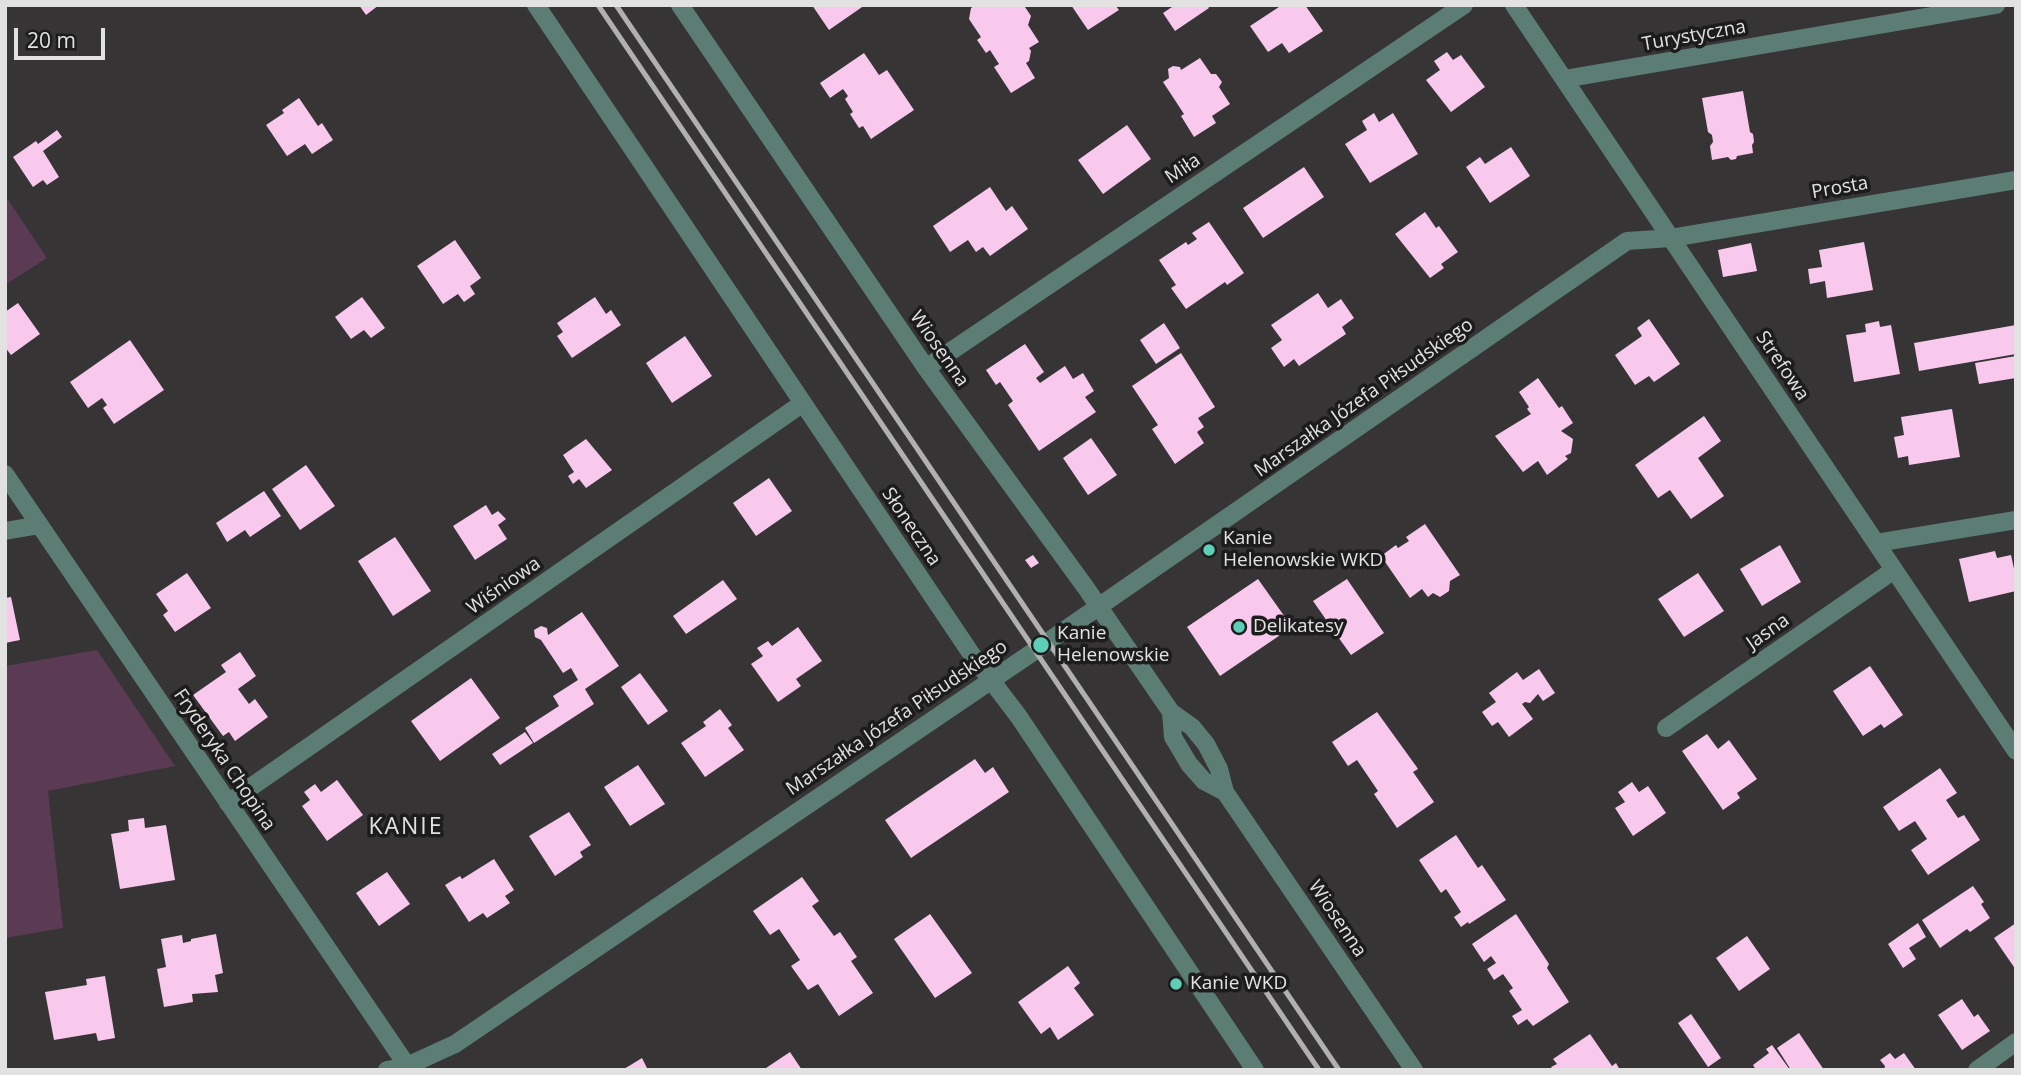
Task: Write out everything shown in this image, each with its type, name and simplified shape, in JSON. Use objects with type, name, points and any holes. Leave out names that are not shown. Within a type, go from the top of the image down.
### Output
[{"type":"street","name":"Słoneczna","points":[[536,5],[989,680],[1019,717],[1255,1070]]},
{"type":"street","name":"Wiosenna","points":[[680,5],[926,368],[1099,606],[1171,712],[1192,727],[1206,744],[1219,769],[1225,792],[1413,1070]]},
{"type":"street","name":"Miła","points":[[926,368],[1464,5]]},
{"type":"street","name":"Strefowa","points":[[1514,5],[2016,751]]},
{"type":"street","name":"Turystyczna","points":[[1564,79],[1996,5]]},
{"type":"street","name":"Prosta","points":[[1671,238],[2016,180]]},
{"type":"street","name":"Marszałka Józefa Piłsudskiego","points":[[387,1070],[408,1068],[455,1044],[1099,606],[1627,241],[1671,238]]},
{"type":"street","name":"Wiśniowa","points":[[228,803],[803,403]]},
{"type":"street","name":"Fryderyka Chopina","points":[[5,474],[408,1068]]},
{"type":"street","points":[[1876,543],[2016,520]]},
{"type":"street","points":[[5,531],[40,525]]},
{"type":"street","name":"Jasna","points":[[1666,728],[1894,570]]},
{"type":"street","name":"Wiosenna","points":[[1171,712],[1173,737],[1189,764],[1204,781],[1225,792]]},
{"type":"street","points":[[1977,1070],[2016,1042]]},
{"type":"shaded area","points":[[5,195],[47,258],[5,285]]},
{"type":"shaded area","points":[[97,650],[175,766],[48,791],[63,928],[5,938],[5,666]]},
{"type":"building","points":[[359,5],[379,5],[366,15]]},
{"type":"building","points":[[812,5],[865,5],[829,30]]},
{"type":"building","points":[[975,5],[1017,5],[1025,7],[1031,16],[1028,25],[1039,42],[1029,48],[1029,61],[1026,63],[1035,78],[1011,93],[994,67],[999,64],[990,50],[986,53],[977,40],[981,37],[969,19],[971,8]]},
{"type":"building","points":[[1071,5],[1115,5],[1119,10],[1088,30]]},
{"type":"building","points":[[1175,5],[1207,5],[1209,8],[1175,31],[1163,13]]},
{"type":"building","points":[[1282,5],[1305,5],[1323,31],[1289,53],[1282,43],[1268,52],[1250,26]]},
{"type":"building","points":[[1447,52],[1453,60],[1461,55],[1485,87],[1451,112],[1426,80],[1440,70],[1434,61]]},
{"type":"building","points":[[864,53],[879,75],[887,70],[914,110],[871,139],[863,126],[859,128],[850,114],[853,112],[845,99],[848,96],[843,89],[830,98],[820,83]]},
{"type":"building","points":[[1200,58],[1211,74],[1216,74],[1222,82],[1219,87],[1230,104],[1212,116],[1216,123],[1194,137],[1181,116],[1184,114],[1163,82],[1169,78],[1168,69],[1173,66],[1180,67],[1181,70]]},
{"type":"building","points":[[1743,91],[1750,132],[1753,134],[1753,153],[1731,160],[1728,157],[1712,160],[1712,135],[1708,132],[1702,98]]},
{"type":"building","points":[[299,98],[318,126],[322,123],[333,140],[312,154],[305,144],[287,156],[266,125],[284,113],[282,110]]},
{"type":"building","points":[[1374,113],[1379,122],[1393,113],[1418,154],[1370,183],[1345,144],[1367,130],[1362,121]]},
{"type":"building","points":[[1127,125],[1151,159],[1103,194],[1078,160]]},
{"type":"building","points":[[57,130],[62,137],[43,151],[59,177],[47,185],[43,180],[33,187],[13,157]]},
{"type":"building","points":[[1511,147],[1530,176],[1490,203],[1466,167],[1480,157],[1485,164]]},
{"type":"building","points":[[1304,167],[1324,197],[1263,238],[1243,208]]},
{"type":"building","points":[[990,187],[1006,211],[1012,206],[1028,229],[990,256],[983,247],[976,252],[968,240],[950,252],[933,226]]},
{"type":"building","points":[[1425,212],[1458,252],[1441,264],[1444,268],[1430,278],[1395,234]]},
{"type":"building","points":[[1209,222],[1244,273],[1227,285],[1225,282],[1186,309],[1171,288],[1176,285],[1159,260],[1186,242],[1188,245],[1197,239],[1192,233]]},
{"type":"building","points":[[455,240],[481,278],[470,286],[475,294],[464,302],[458,294],[443,304],[417,266]]},
{"type":"building","points":[[1864,242],[1873,290],[1827,298],[1825,281],[1810,284],[1808,269],[1822,267],[1819,250]]},
{"type":"building","points":[[1751,243],[1757,271],[1723,277],[1718,250]]},
{"type":"building","points":[[1318,293],[1328,308],[1341,299],[1354,318],[1342,327],[1346,334],[1299,366],[1294,359],[1284,367],[1271,348],[1282,340],[1271,325]]},
{"type":"building","points":[[362,297],[385,328],[371,338],[364,330],[351,339],[335,317]]},
{"type":"building","points":[[595,297],[606,314],[611,310],[621,325],[572,358],[557,336],[563,332],[557,323]]},
{"type":"building","points":[[18,303],[40,334],[11,355],[5,347],[5,312]]},
{"type":"building","points":[[1649,319],[1680,364],[1654,382],[1649,376],[1635,385],[1615,355],[1642,336],[1637,328]]},
{"type":"building","points":[[1879,321],[1880,327],[1891,325],[1900,374],[1854,382],[1846,335],[1866,332],[1865,324]]},
{"type":"building","points":[[1164,323],[1180,348],[1156,364],[1140,340]]},
{"type":"building","points":[[2016,325],[2016,354],[1919,371],[1914,343]]},
{"type":"building","points":[[685,336],[712,376],[672,403],[646,363]]},
{"type":"building","points":[[130,340],[164,390],[114,424],[103,408],[107,405],[102,398],[88,408],[70,382]]},
{"type":"building","points":[[1025,344],[1044,372],[1036,378],[1040,383],[1065,366],[1073,379],[1083,373],[1094,391],[1085,397],[1096,412],[1039,451],[1008,405],[1013,401],[1000,382],[996,385],[986,370]]},
{"type":"building","points":[[1181,353],[1215,407],[1198,418],[1204,427],[1197,432],[1204,443],[1175,464],[1152,429],[1158,425],[1132,386]]},
{"type":"building","points":[[2016,356],[2016,378],[1979,384],[1975,363]]},
{"type":"building","points":[[1538,378],[1573,423],[1561,431],[1573,439],[1571,453],[1565,456],[1568,459],[1547,475],[1538,461],[1523,472],[1495,436],[1531,414],[1519,392]]},
{"type":"building","points":[[1952,409],[1960,457],[1909,465],[1908,456],[1898,458],[1894,437],[1904,435],[1901,417]]},
{"type":"building","points":[[1704,416],[1721,441],[1698,458],[1724,496],[1691,519],[1670,490],[1658,498],[1635,465]]},
{"type":"building","points":[[1091,438],[1117,475],[1088,495],[1063,458]]},
{"type":"building","points":[[586,439],[612,470],[586,488],[579,479],[573,484],[568,476],[574,472],[563,455]]},
{"type":"building","points":[[306,465],[335,506],[300,530],[272,489]]},
{"type":"building","points":[[769,478],[792,511],[756,536],[733,503]]},
{"type":"building","points":[[264,491],[281,516],[250,537],[245,530],[227,542],[216,523]]},
{"type":"building","points":[[486,505],[492,515],[498,511],[506,519],[498,525],[507,539],[475,560],[453,526]]},
{"type":"building","points":[[1425,524],[1460,575],[1450,581],[1449,591],[1440,597],[1433,593],[1428,597],[1422,589],[1410,598],[1381,556],[1396,545],[1398,548],[1409,541],[1406,537]]},
{"type":"building","points":[[395,537],[431,591],[393,616],[358,561]]},
{"type":"building","points":[[1780,545],[1801,582],[1762,606],[1740,569]]},
{"type":"building","points":[[1995,551],[1997,558],[2011,555],[2016,591],[1969,602],[1959,559]]},
{"type":"building","points":[[1033,555],[1039,563],[1031,568],[1025,560]]},
{"type":"building","points":[[187,573],[211,608],[175,632],[163,615],[168,611],[156,594]]},
{"type":"building","points":[[1698,573],[1724,611],[1684,637],[1658,599]]},
{"type":"building","name":"Delikatesy","points":[[1258,579],[1292,627],[1220,676],[1187,627]]},
{"type":"building","points":[[1347,579],[1384,633],[1351,655],[1331,627],[1335,625],[1331,618],[1327,621],[1313,601]]},
{"type":"building","points":[[723,580],[737,599],[686,634],[673,616]]},
{"type":"building","points":[[11,597],[20,640],[5,643],[5,598]]},
{"type":"building","points":[[582,612],[619,666],[585,689],[594,704],[534,743],[525,728],[559,706],[553,696],[578,680],[571,668],[563,673],[541,640],[535,637],[534,630],[541,626],[547,628],[548,635]]},
{"type":"building","points":[[798,627],[822,661],[796,679],[801,686],[778,702],[751,664],[763,656],[757,648],[768,641],[772,646]]},
{"type":"building","points":[[240,652],[256,676],[238,689],[249,704],[255,699],[268,717],[235,741],[229,732],[223,736],[193,695],[226,672],[221,665]]},
{"type":"building","points":[[1870,666],[1903,715],[1884,728],[1881,724],[1863,736],[1833,691]]},
{"type":"building","points":[[1539,669],[1555,693],[1543,701],[1538,694],[1530,703],[1522,704],[1533,719],[1509,737],[1498,722],[1492,726],[1482,712],[1496,702],[1489,693],[1517,672],[1523,680]]},
{"type":"building","points":[[640,673],[668,711],[648,725],[621,687]]},
{"type":"building","points":[[471,678],[500,718],[440,761],[411,721]]},
{"type":"building","points":[[720,709],[732,725],[728,728],[744,750],[705,777],[681,743],[706,726],[703,722]]},
{"type":"building","points":[[1377,712],[1418,769],[1413,772],[1434,802],[1397,828],[1374,794],[1378,791],[1357,760],[1348,766],[1332,742]]},
{"type":"building","points":[[525,732],[533,743],[500,765],[492,754]]},
{"type":"building","points":[[1707,734],[1718,749],[1729,740],[1757,779],[1737,793],[1740,798],[1723,810],[1682,751]]},
{"type":"building","points":[[975,759],[985,773],[993,767],[1009,792],[911,858],[885,820]]},
{"type":"building","points":[[638,765],[665,804],[630,826],[604,787]]},
{"type":"building","points":[[1940,768],[1957,793],[1946,800],[1958,818],[1964,815],[1980,840],[1928,875],[1911,850],[1927,839],[1915,821],[1899,831],[1883,807]]},
{"type":"building","points":[[337,780],[363,815],[327,841],[302,806],[310,800],[304,792],[315,784],[321,792]]},
{"type":"building","points":[[1632,782],[1639,792],[1648,786],[1666,813],[1633,836],[1615,808],[1625,802],[1618,792]]},
{"type":"building","points":[[569,812],[591,845],[580,852],[583,857],[555,876],[529,836]]},
{"type":"building","points":[[144,818],[145,828],[166,825],[175,880],[120,889],[111,834],[129,831],[128,820]]},
{"type":"building","points":[[1456,835],[1478,868],[1482,865],[1506,900],[1461,927],[1454,917],[1461,912],[1446,889],[1441,893],[1419,860]]},
{"type":"building","points":[[494,859],[514,890],[505,896],[510,903],[487,918],[483,913],[469,922],[445,885],[460,876],[462,879]]},
{"type":"building","points":[[387,872],[410,904],[379,926],[356,893]]},
{"type":"building","points":[[802,877],[819,901],[812,906],[834,936],[840,932],[857,957],[851,961],[873,993],[839,1016],[818,984],[808,990],[791,966],[800,960],[779,929],[770,935],[753,911]]},
{"type":"building","points":[[1973,886],[1984,902],[1981,904],[1990,918],[1970,932],[1967,929],[1940,948],[1922,920]]},
{"type":"building","points":[[930,914],[972,973],[935,998],[894,939]]},
{"type":"building","points":[[1516,914],[1549,964],[1547,968],[1569,1002],[1533,1026],[1527,1019],[1518,1025],[1512,1016],[1522,1010],[1509,991],[1513,988],[1503,974],[1494,980],[1487,969],[1496,963],[1491,956],[1484,962],[1472,944]]},
{"type":"building","points":[[1918,923],[1926,937],[1909,948],[1916,959],[1903,968],[1888,944]]},
{"type":"building","points":[[2016,923],[2016,970],[1994,938]]},
{"type":"building","points":[[216,934],[223,973],[215,975],[218,992],[192,994],[193,1002],[164,1007],[157,969],[166,967],[161,939],[182,935],[183,943]]},
{"type":"building","points":[[1747,936],[1770,969],[1739,991],[1716,958]]},
{"type":"building","points":[[1068,966],[1080,983],[1074,988],[1094,1015],[1058,1040],[1050,1027],[1041,1034],[1018,1002]]},
{"type":"building","points":[[105,976],[115,1038],[98,1041],[96,1033],[54,1040],[45,992],[87,985],[86,979]]},
{"type":"building","points":[[1962,999],[1974,1017],[1978,1014],[1990,1031],[1962,1050],[1938,1015]]},
{"type":"building","points":[[1691,1014],[1721,1058],[1708,1067],[1678,1023]]},
{"type":"building","points":[[1799,1033],[1824,1070],[1791,1070],[1777,1048]]},
{"type":"building","points":[[1590,1034],[1612,1066],[1616,1063],[1620,1070],[1553,1070],[1551,1067],[1557,1064],[1553,1059]]},
{"type":"building","points":[[1772,1045],[1790,1070],[1756,1070],[1753,1065],[1769,1053],[1766,1049]]},
{"type":"building","points":[[790,1052],[802,1070],[763,1070]]},
{"type":"building","points":[[1890,1053],[1895,1059],[1904,1053],[1916,1070],[1884,1070],[1885,1066],[1880,1060]]},
{"type":"building","points":[[642,1058],[648,1070],[622,1070],[629,1066]]},
{"type":"railway","points":[[598,5],[1319,1070]]},
{"type":"railway","points":[[616,5],[1339,1070]]},
{"type":"place","name":"Kanie Helenowskie WKD","points":[[1209,550]]},
{"type":"place","name":"Delikatesy","points":[[1239,627]]},
{"type":"place","name":"Kanie Helenowskie","points":[[1041,645]]},
{"type":"place","name":"Kanie WKD","points":[[1176,984]]},
{"type":"district","name":"KANIE","points":[[406,827]]}]
